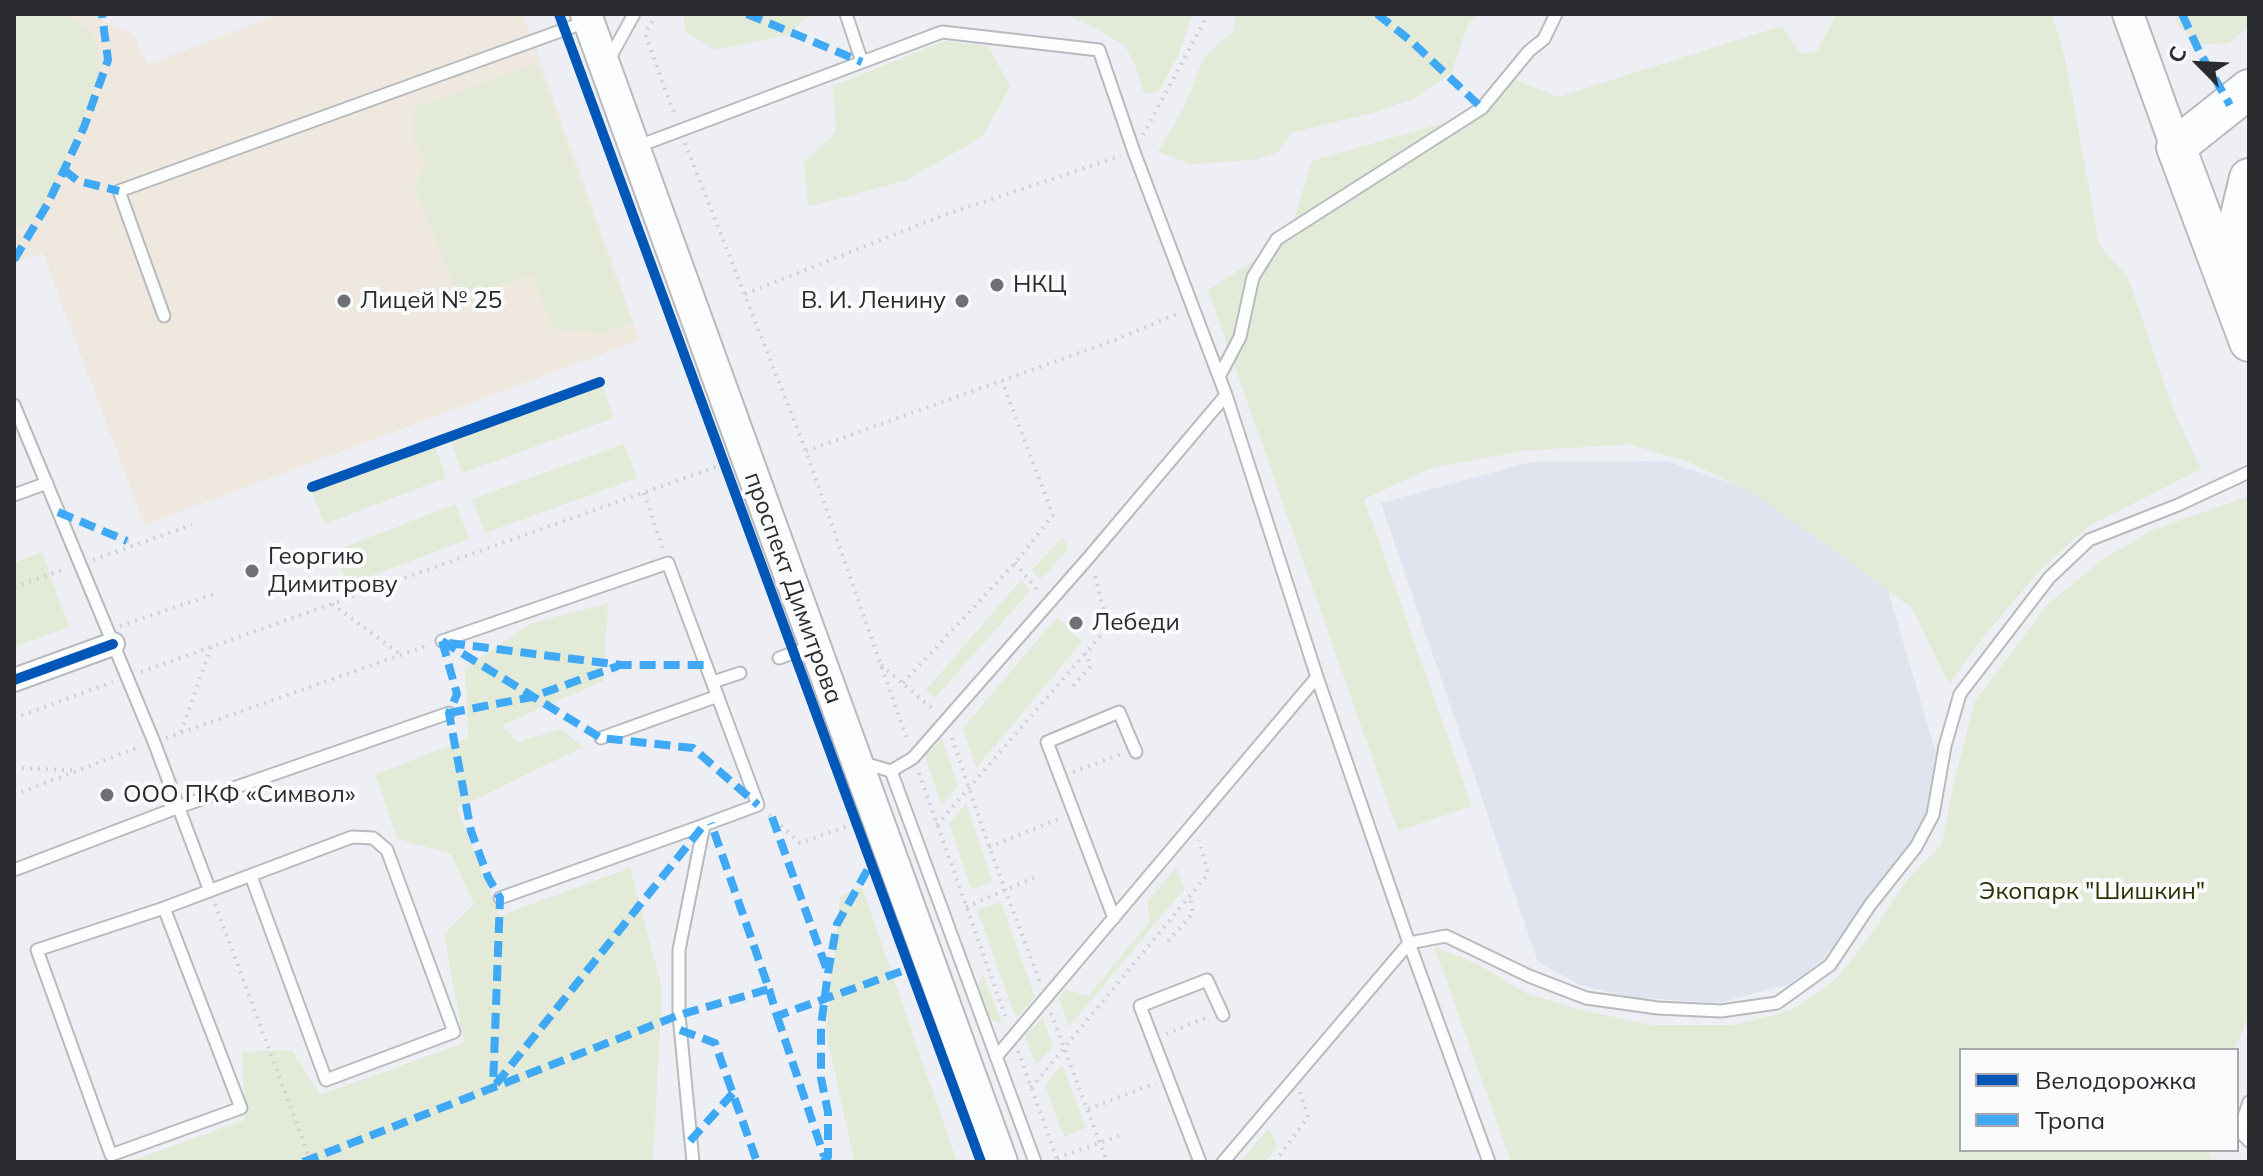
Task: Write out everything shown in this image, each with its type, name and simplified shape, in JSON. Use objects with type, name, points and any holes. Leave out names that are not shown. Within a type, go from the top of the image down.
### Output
[{"type":"highway","points":[[2249,89],[2176,147],[2249,342]]},
{"type":"highway","points":[[2228,286],[2249,178]]},
{"type":"main road","points":[[2128,14],[2176,147]]},
{"type":"main road","name":"проспект Димитрова","points":[[580,22],[605,67],[635,148],[1002,1162]]},
{"type":"street","points":[[14,680],[113,644]]},
{"type":"lane","points":[[605,67],[634,14]]},
{"type":"lane","points":[[846,14],[862,62]]},
{"type":"lane","points":[[1219,377],[1240,337],[1253,277],[1277,239],[1482,108],[1529,51],[1544,39],[1556,14]]},
{"type":"lane","points":[[164,316],[119,191],[580,22]]},
{"type":"lane","points":[[635,148],[942,32],[1099,50],[1226,395],[1317,677],[1489,1162]]},
{"type":"lane","points":[[856,760],[891,771],[913,758],[1226,395]]},
{"type":"lane","points":[[14,405],[154,742],[210,891]]},
{"type":"lane","points":[[1223,1162],[1409,943],[1446,936],[1529,976],[1586,998],[1658,1008],[1721,1011],[1777,1003],[1830,965],[1870,905],[1916,847],[1933,815],[1945,746],[1960,694],[2049,578],[2089,540],[2178,505],[2249,472]]},
{"type":"lane","points":[[14,495],[47,483]]},
{"type":"lane","points":[[442,641],[668,563],[758,805],[500,898]]},
{"type":"lane","points":[[779,658],[814,646]]},
{"type":"lane","points":[[713,682],[740,673]]},
{"type":"lane","points":[[996,1057],[1317,677]]},
{"type":"lane","points":[[601,738],[718,696]]},
{"type":"lane","points":[[1114,918],[1047,742],[1119,712],[1136,750]]},
{"type":"lane","points":[[14,870],[179,807],[449,713]]},
{"type":"lane","points":[[891,771],[1035,1162]]},
{"type":"lane","points":[[693,1162],[679,1015],[679,950],[704,825]]},
{"type":"lane","points":[[164,908],[241,1108],[111,1155],[37,950],[164,908],[352,837],[373,838],[387,850],[454,1032],[326,1080],[251,876]]},
{"type":"lane","points":[[1200,1162],[1140,1006],[1207,980],[1222,1013]]},
{"type":"lane","points":[[2249,1102],[2241,1125],[2249,1141]]},
{"type":"path","points":[[656,14],[645,34],[806,451],[1057,1160],[1119,1136]]},
{"type":"path","points":[[745,294],[944,215],[1134,152],[1208,14]]},
{"type":"path","points":[[580,22],[592,104]]},
{"type":"path","points":[[806,451],[1115,340],[1192,307]]},
{"type":"path","points":[[903,683],[1015,563],[1053,515],[1002,381]]},
{"type":"path","points":[[718,450],[729,479]]},
{"type":"path","points":[[14,718],[721,465]]},
{"type":"path","points":[[644,493],[668,563]]},
{"type":"path","points":[[100,557],[192,525]]},
{"type":"path","points":[[937,825],[1108,627],[1090,556]]},
{"type":"path","points":[[1015,563],[1048,603]]},
{"type":"path","points":[[14,587],[80,564]]},
{"type":"path","points":[[332,604],[400,654]]},
{"type":"path","points":[[14,795],[74,770],[442,641]]},
{"type":"path","points":[[180,733],[211,647]]},
{"type":"path","points":[[1073,686],[1091,666],[1085,653]]},
{"type":"path","points":[[879,663],[946,720],[989,847],[1107,1162]]},
{"type":"path","points":[[1060,777],[1136,750]]},
{"type":"path","points":[[14,768],[74,770]]},
{"type":"path","points":[[758,805],[800,843],[856,823]]},
{"type":"path","points":[[850,809],[861,838]]},
{"type":"path","points":[[989,847],[1074,812]]},
{"type":"path","points":[[1031,1088],[1208,874],[1195,822]]},
{"type":"path","points":[[966,907],[1038,876]]},
{"type":"path","points":[[210,891],[313,1162]]},
{"type":"path","points":[[1168,941],[1193,913],[1190,897]]},
{"type":"path","points":[[1153,1040],[1222,1013]]},
{"type":"path","points":[[1275,1162],[1308,1117],[1296,1077]]},
{"type":"path","points":[[1088,1109],[1168,1079]]},
{"type":"shaded area","name":"Лицей № 25","points":[[14,14],[87,14],[134,34],[147,65],[279,14],[523,14],[640,340],[144,525],[43,253],[14,263]]},
{"type":"shaded area","points":[[1666,461],[1870,531],[1936,753],[1927,812],[1907,849],[1823,959],[1790,984],[1718,1003],[1628,997],[1580,985],[1538,962],[1381,503],[1531,462]]},
{"type":"green space","points":[[22,14],[61,14],[76,21],[94,36],[100,62],[92,100],[50,193],[33,219],[14,230],[14,18]]},
{"type":"green space","points":[[684,14],[810,14],[788,35],[715,50],[685,32]]},
{"type":"green space","points":[[1066,14],[1192,14],[1178,56],[1158,92],[1144,93],[1125,46]]},
{"type":"green space","points":[[1236,14],[1479,14],[1467,26],[1451,74],[1415,98],[1376,112],[1291,133],[1278,152],[1254,160],[1191,164],[1158,152],[1183,109],[1204,58],[1234,30]]},
{"type":"green space","points":[[1837,14],[2052,14],[2066,62],[2099,244],[2128,278],[2173,409],[2201,469],[2089,526],[2040,570],[1985,635],[1949,684],[1912,608],[1760,497],[1689,462],[1628,444],[1523,451],[1431,468],[1364,499],[1472,806],[1398,831],[1208,290],[1288,239],[1312,161],[1457,119],[1512,78],[1558,97],[1782,26],[1801,54],[1817,51]]},
{"type":"green space","points":[[2175,14],[2249,14],[2249,25],[2229,43],[2200,44],[2177,24]]},
{"type":"green space","points":[[945,41],[988,46],[1010,86],[983,136],[907,180],[808,207],[804,163],[836,132],[833,86]]},
{"type":"green space","points":[[537,63],[631,322],[602,333],[554,329],[532,274],[461,302],[415,188],[426,160],[413,138],[415,108]]},
{"type":"green space","points":[[602,384],[614,418],[462,473],[450,439]]},
{"type":"green space","points":[[434,443],[446,478],[324,524],[311,489]]},
{"type":"green space","points":[[624,444],[637,478],[485,533],[472,499]]},
{"type":"green space","name":"Экопарк \"Шишкин\"","points":[[2249,496],[2249,1015],[2235,1048],[1959,1048],[1959,1152],[2209,1152],[2210,1157],[2219,1162],[1511,1162],[1434,946],[1479,965],[1528,994],[1577,1009],[1651,1025],[1735,1025],[1792,1010],[1834,981],[1868,939],[1906,881],[1942,844],[1975,701],[2047,605],[2100,561],[2153,530]]},
{"type":"green space","points":[[456,504],[469,539],[347,585],[334,551]]},
{"type":"green space","points":[[1063,537],[1068,549],[1040,580],[1032,570]]},
{"type":"green space","points":[[42,552],[69,627],[14,647],[14,563]]},
{"type":"green space","points":[[1021,580],[1030,591],[935,698],[926,690]]},
{"type":"green space","points":[[608,603],[603,681],[502,725],[518,742],[561,729],[583,747],[457,808],[499,916],[630,868],[662,988],[653,1162],[128,1162],[245,1120],[242,1052],[292,1050],[320,1095],[464,1043],[444,934],[474,904],[451,854],[398,839],[375,775],[468,738],[465,668],[530,624]]},
{"type":"green space","points":[[1057,617],[1082,642],[976,768],[963,728]]},
{"type":"green space","points":[[942,738],[958,785],[942,805],[925,757]]},
{"type":"green space","points":[[966,803],[992,882],[971,889],[949,823]]},
{"type":"green space","points":[[1176,867],[1184,889],[1069,1027],[1059,998],[1065,990],[1088,996],[1150,921],[1147,902]]},
{"type":"green space","points":[[862,887],[957,1162],[852,1162],[826,1032],[840,896]]},
{"type":"green space","points":[[1001,902],[1035,997],[1016,1018],[977,910]]},
{"type":"green space","points":[[983,974],[1002,1023],[995,1022],[986,1014],[976,989]]},
{"type":"green space","points":[[1043,1017],[1053,1047],[1036,1064],[1025,1036]]},
{"type":"green space","points":[[1062,1065],[1086,1128],[1064,1137],[1045,1085]]},
{"type":"green space","points":[[1269,1128],[1277,1146],[1265,1162],[1243,1162],[1242,1160]]},
{"type":"marked path","points":[[14,260],[64,170],[84,127],[108,60],[102,14]]},
{"type":"marked path","points":[[747,14],[862,62]]},
{"type":"marked path","points":[[1377,14],[1412,42],[1482,108]]},
{"type":"marked path","points":[[2182,14],[2230,105]]},
{"type":"marked path","points":[[64,170],[78,181],[119,191]]},
{"type":"marked path","points":[[58,512],[127,541]]},
{"type":"marked path","points":[[442,641],[457,694],[449,713],[471,831],[488,877],[500,898],[493,1087]]},
{"type":"marked path","points":[[442,641],[601,738],[693,748],[758,805]]},
{"type":"marked path","points":[[449,643],[621,665],[707,665]]},
{"type":"marked path","points":[[449,713],[532,697],[618,666]]},
{"type":"marked path","points":[[772,817],[828,973]]},
{"type":"marked path","points":[[303,1162],[679,1015],[769,989],[711,823]]},
{"type":"marked path","points":[[496,1084],[704,825]]},
{"type":"marked path","points":[[823,1162],[828,1157],[828,1112],[821,1078],[821,1026],[828,973],[837,924],[868,869]]},
{"type":"marked path","points":[[769,989],[777,1016],[905,970]]},
{"type":"marked path","points":[[777,1016],[824,1156]]},
{"type":"marked path","points":[[680,1030],[715,1043],[757,1162]]},
{"type":"marked path","points":[[690,1141],[733,1093]]},
{"type":"cycle path","points":[[559,14],[981,1162]]},
{"type":"cycle path","points":[[312,487],[600,382]]},
{"type":"cycle path","points":[[14,680],[113,644]]},
{"type":"place","name":"НКЦ","points":[[997,285]]},
{"type":"place","name":"Лицей № 25","points":[[344,301]]},
{"type":"place","name":"В. И. Ленину","points":[[962,301]]},
{"type":"place","name":"Георгию Димитрову","points":[[252,571]]},
{"type":"place","name":"Лебеди","points":[[1076,623]]},
{"type":"place","name":"ООО ПКФ «Символ»","points":[[107,795]]}]
